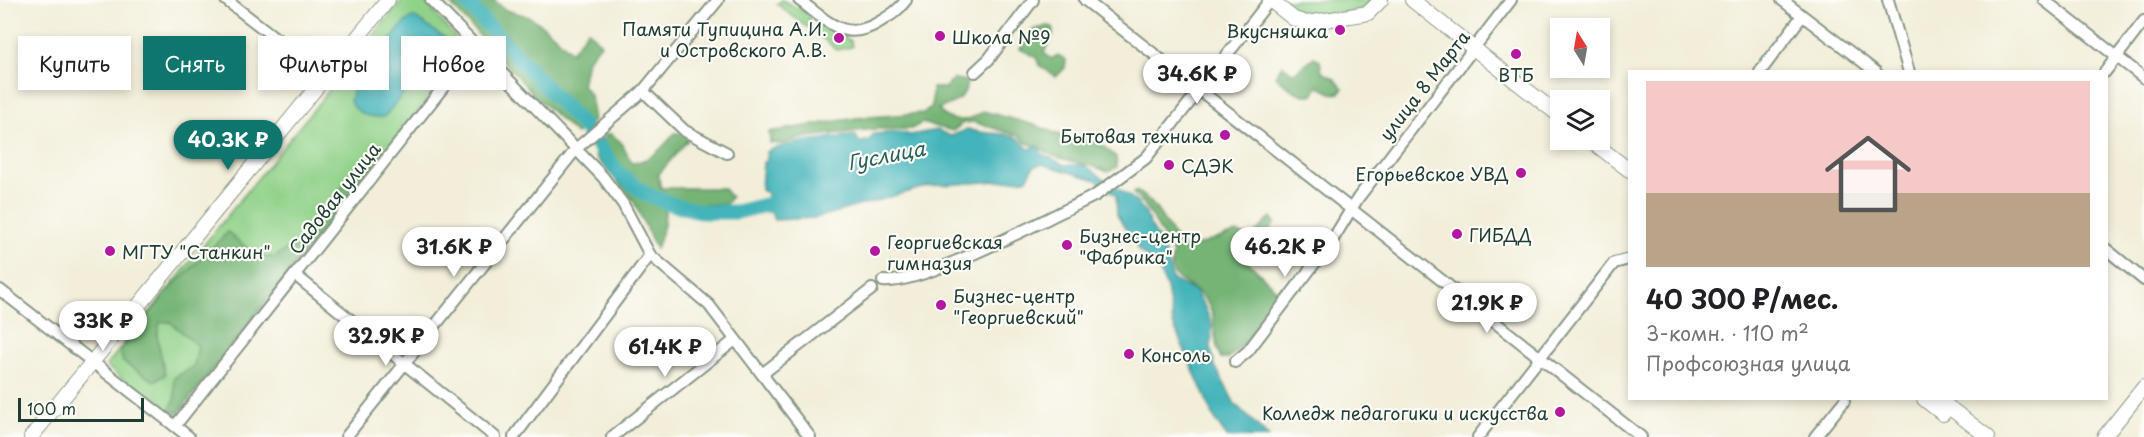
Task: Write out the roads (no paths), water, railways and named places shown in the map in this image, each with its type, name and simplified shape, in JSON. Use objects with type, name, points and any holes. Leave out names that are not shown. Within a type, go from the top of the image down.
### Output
[{"type":"main road","points":[[358,36],[388,0]]},
{"type":"main road","points":[[1270,0],[1294,19],[1307,23],[1368,13],[1381,0]]},
{"type":"main road","points":[[1412,0],[1550,98]]},
{"type":"main road","points":[[1426,0],[1550,108]]},
{"type":"main road","points":[[31,437],[314,90]]},
{"type":"main road","points":[[1610,143],[1628,157]]},
{"type":"main road","points":[[1603,150],[1628,169]]},
{"type":"main road","points":[[2104,437],[2144,387]]},
{"type":"main road","points":[[1925,400],[1973,437]]},
{"type":"main road","points":[[1939,400],[1988,437]]},
{"type":"main road","points":[[2115,437],[2144,400]]},
{"type":"street","points":[[226,0],[273,36]]},
{"type":"street","points":[[430,0],[464,36]]},
{"type":"street","points":[[346,437],[581,144],[643,91],[718,0]]},
{"type":"street","points":[[799,0],[835,26],[854,33],[870,28],[895,13],[906,0]]},
{"type":"street","points":[[975,72],[989,59],[1033,0]]},
{"type":"street","points":[[1085,0],[1641,437]]},
{"type":"street","points":[[883,281],[895,283],[944,265],[1096,195],[1124,175],[1146,158],[1270,0]]},
{"type":"street","name":"улица 8 Марта","points":[[1235,362],[1248,351],[1333,239],[1351,209],[1511,0]]},
{"type":"street","points":[[1782,0],[1873,70]]},
{"type":"street","points":[[1888,0],[1908,70]]},
{"type":"street","points":[[2044,0],[2144,78]]},
{"type":"street","points":[[1762,70],[1802,16]]},
{"type":"street","points":[[2107,70],[2144,21]]},
{"type":"street","points":[[506,75],[581,144],[623,204],[650,255],[709,305],[810,437]]},
{"type":"street","name":"Садовая улица","points":[[175,426],[441,90]]},
{"type":"street","points":[[643,91],[685,131],[727,153]]},
{"type":"street","points":[[2108,251],[2144,280]]},
{"type":"street","points":[[514,437],[650,255]]},
{"type":"street","points":[[1478,437],[1614,263],[1628,259]]},
{"type":"street","points":[[295,275],[495,437]]},
{"type":"street","points":[[762,374],[872,289]]},
{"type":"street","points":[[0,290],[189,437]]},
{"type":"street","points":[[612,437],[735,340]]},
{"type":"street","points":[[1815,437],[1844,401]]},
{"type":"water","points":[[414,17],[442,36],[401,36],[401,90],[407,90],[384,117],[369,116],[356,110],[350,101],[354,90],[389,90],[389,41],[405,22]]},
{"type":"water","points":[[968,129],[1013,136],[1029,149],[1038,146],[1042,154],[1065,165],[1084,165],[1133,199],[1145,211],[1150,225],[1162,244],[1173,280],[1195,291],[1204,305],[1212,325],[1211,350],[1215,366],[1235,404],[1269,437],[1227,437],[1215,420],[1173,324],[1167,288],[1158,269],[1139,250],[1117,215],[1116,195],[1096,180],[1042,164],[1034,166],[1027,179],[929,186],[815,218],[774,220],[771,212],[764,212],[762,200],[767,198],[767,193],[761,190],[763,162],[767,161],[766,152],[772,149],[805,141],[856,135],[859,142],[869,141],[873,134],[900,132],[910,135],[937,130],[951,136]]},
{"type":"waterway","name":"Гуслица","points":[[464,0],[583,126],[619,173],[644,193],[671,204],[704,212],[737,212],[781,201]]},
{"type":"place","name":"Вкусняшка","points":[[1340,30]]},
{"type":"place","name":"Школа №9","points":[[940,36]]},
{"type":"place","name":"Памяти Тупицина А.И. и Островского А.В.","points":[[839,38]]},
{"type":"place","name":"ВТБ","points":[[1516,54]]},
{"type":"place","name":"Бытовая техника","points":[[1225,135]]},
{"type":"place","name":"СДЭК","points":[[1169,165]]},
{"type":"place","name":"Егорьевское УВД","points":[[1521,173]]},
{"type":"place","name":"ГИБДД","points":[[1457,234]]},
{"type":"place","name":"Бизнес-центр \"Фабрика\"","points":[[1067,245]]},
{"type":"place","name":"МГТУ \"Станкин\"","points":[[110,251]]},
{"type":"place","name":"Георгиевская гимназия","points":[[875,251]]},
{"type":"place","name":"Бизнес-центр \"Георгиевский\"","points":[[941,305]]},
{"type":"place","name":"Консоль","points":[[1129,354]]},
{"type":"place","name":"Колледж педагогики и искусства","points":[[1560,412]]}]
